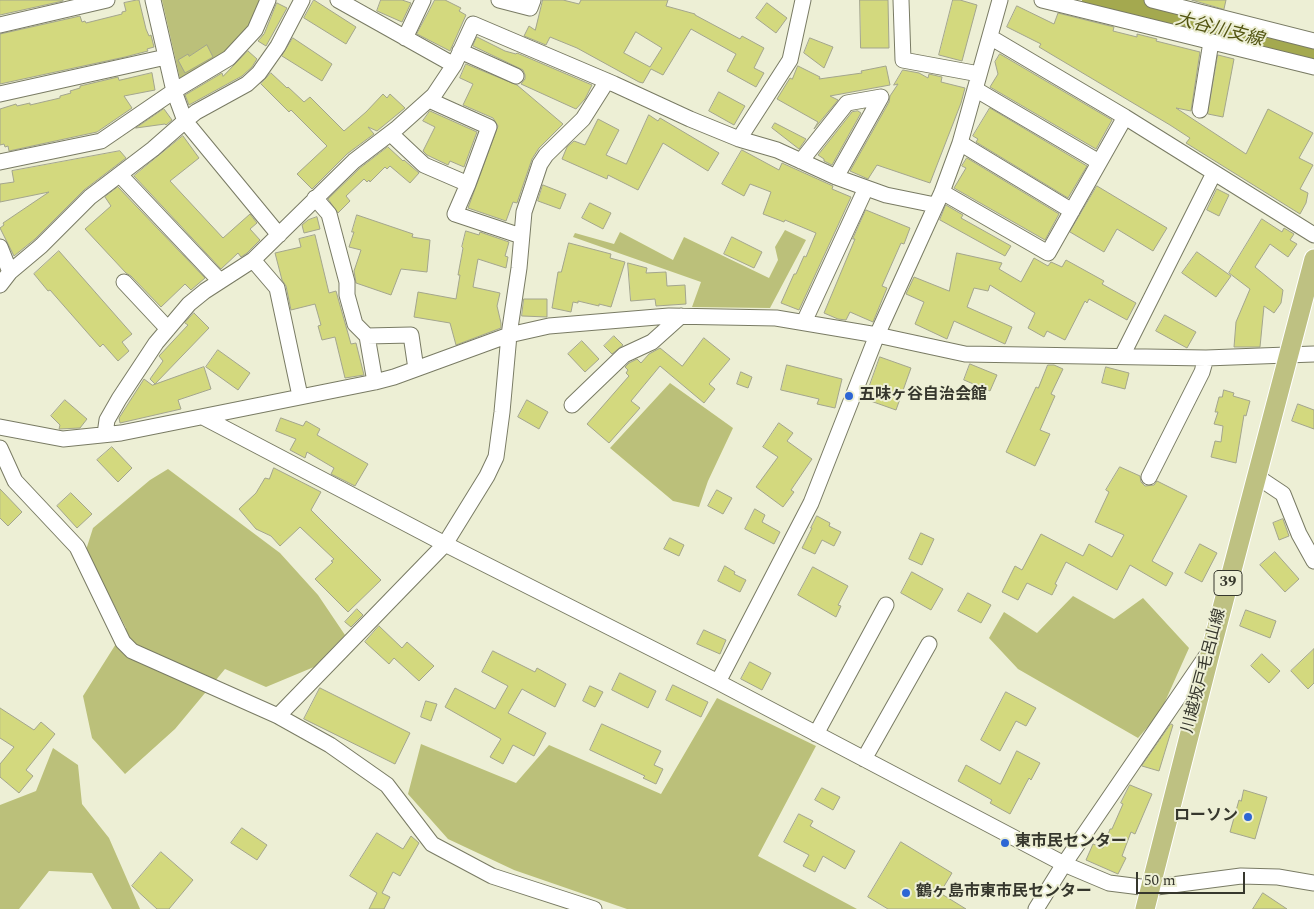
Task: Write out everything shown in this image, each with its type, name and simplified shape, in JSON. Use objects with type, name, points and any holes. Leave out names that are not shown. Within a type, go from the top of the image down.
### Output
[{"type":"main road","name":"川越坂戸毛呂山線","points":[[1145,909],[1210,650],[1314,259]]},
{"type":"street","points":[[0,24],[107,0]]},
{"type":"street","points":[[153,0],[174,91],[185,121],[279,235]]},
{"type":"street","points":[[0,162],[101,141],[174,91],[229,58],[255,30],[268,0]]},
{"type":"street","points":[[0,285],[10,272],[41,246],[90,197],[153,149],[196,112],[247,84],[259,73],[278,46],[302,0]]},
{"type":"street","points":[[338,0],[454,65]]},
{"type":"street","points":[[405,38],[423,0]]},
{"type":"street","points":[[498,0],[530,8],[533,0]]},
{"type":"street","points":[[739,139],[790,60],[803,0]]},
{"type":"street","points":[[901,0],[903,60],[979,74]]},
{"type":"street","points":[[718,682],[811,503],[877,335],[938,198],[960,143],[1000,0]]},
{"type":"street","points":[[1042,0],[1314,67]]},
{"type":"street","points":[[1152,0],[1192,4],[1314,41]]},
{"type":"street","points":[[105,434],[107,420],[119,399],[156,344],[189,304],[205,291],[253,260],[354,161],[391,134],[429,100],[454,65],[473,24],[608,81],[690,119],[739,139],[777,150],[836,177],[886,195],[938,198],[1048,253],[1125,117]]},
{"type":"street","points":[[990,37],[1125,117],[1314,235]]},
{"type":"street","points":[[1200,110],[1211,42]]},
{"type":"street","points":[[460,51],[516,76]]},
{"type":"street","points":[[0,94],[166,57]]},
{"type":"street","points":[[278,716],[445,544],[487,476],[496,457],[524,212],[540,164],[546,155],[583,119],[608,81]]},
{"type":"street","points":[[975,89],[1099,162]]},
{"type":"street","points":[[801,161],[847,103],[881,97],[836,177]]},
{"type":"street","points":[[429,100],[489,128],[455,214],[521,236]]},
{"type":"street","points":[[391,134],[424,164],[468,184]]},
{"type":"street","points":[[960,143],[1072,211]]},
{"type":"street","points":[[1122,356],[1214,173]]},
{"type":"street","points":[[120,175],[220,281]]},
{"type":"street","points":[[804,322],[866,188]]},
{"type":"street","points":[[315,198],[329,214],[347,282],[347,295],[355,324],[367,336],[375,382]]},
{"type":"street","points":[[0,246],[10,272]]},
{"type":"street","points":[[253,260],[277,288],[300,396]]},
{"type":"street","points":[[124,282],[168,329]]},
{"type":"street","points":[[572,406],[624,355],[652,342],[681,316]]},
{"type":"street","points":[[0,426],[63,439],[121,433],[375,382],[509,335],[549,326],[681,316],[776,318],[877,335],[965,354],[1206,358],[1314,354]]},
{"type":"street","points":[[367,336],[411,335],[416,369]]},
{"type":"street","points":[[1149,476],[1202,372],[1206,358]]},
{"type":"street","points":[[202,417],[445,544],[718,682],[1064,864],[1109,883],[1149,888],[1241,876],[1278,878],[1314,883]]},
{"type":"street","points":[[0,448],[16,481],[77,547],[123,642],[132,651],[278,716],[330,745],[387,785],[432,844],[492,876],[594,909]]},
{"type":"street","points":[[1256,476],[1283,494],[1299,534],[1314,561]]},
{"type":"street","points":[[816,734],[886,605]]},
{"type":"street","points":[[864,759],[929,644]]},
{"type":"street","points":[[1036,909],[1064,864],[1210,650]]},
{"type":"green space","points":[[162,0],[264,0],[252,28],[226,56],[184,81],[180,79]]},
{"type":"green space","points":[[785,230],[806,240],[770,308],[692,307],[701,282],[573,237],[575,233],[614,244],[620,232],[673,260],[684,237],[769,278],[778,260],[775,247]]},
{"type":"green space","points":[[670,383],[733,428],[708,481],[699,507],[673,501],[610,448]]},
{"type":"green space","points":[[168,469],[280,553],[318,595],[345,635],[314,667],[266,687],[225,669],[175,729],[125,774],[92,738],[83,696],[126,628],[86,550],[93,528],[150,480]]},
{"type":"green space","points":[[1073,596],[1114,619],[1143,598],[1189,648],[1160,713],[1138,738],[1018,669],[989,638],[1004,612],[1037,633]]},
{"type":"green space","points":[[717,698],[816,746],[758,856],[857,909],[627,909],[514,870],[448,839],[408,794],[421,744],[516,783],[549,745],[661,794]]},
{"type":"green space","points":[[53,748],[78,765],[82,804],[109,838],[140,909],[112,909],[92,873],[49,871],[19,909],[0,909],[0,805],[36,791]]},
{"type":"building","points":[[0,0],[63,0],[63,1],[0,15]]},
{"type":"building","points":[[139,0],[146,29],[149,36],[151,35],[154,47],[147,49],[148,51],[0,84],[0,34],[80,16],[82,22],[85,21],[86,23],[122,14],[122,12],[126,11],[124,3]]},
{"type":"building","points":[[314,0],[356,27],[346,44],[304,18]]},
{"type":"building","points":[[381,0],[402,0],[411,3],[402,22],[377,11]]},
{"type":"building","points":[[435,0],[445,0],[461,8],[459,11],[466,15],[450,51],[417,34]]},
{"type":"building","points":[[543,0],[563,0],[579,4],[581,0],[668,0],[666,6],[695,14],[740,39],[742,36],[764,48],[754,68],[764,73],[756,87],[727,71],[736,54],[691,29],[663,75],[651,69],[643,83],[577,48],[550,37],[546,45],[524,36],[529,26],[535,30]],"holes":[[[636,32],[662,48],[650,67],[624,53]]]},
{"type":"building","points":[[860,0],[888,0],[889,48],[861,48]]},
{"type":"building","points":[[953,0],[977,5],[962,61],[939,55]]},
{"type":"building","points":[[1192,0],[1226,0],[1224,9]]},
{"type":"building","points":[[277,3],[287,8],[266,46],[258,41],[264,34]]},
{"type":"building","points":[[767,3],[787,18],[776,33],[756,18]]},
{"type":"building","points":[[1017,6],[1054,24],[1058,13],[1114,27],[1113,31],[1137,37],[1137,34],[1157,39],[1156,41],[1200,52],[1191,111],[1176,108],[1246,154],[1268,109],[1313,133],[1299,158],[1313,165],[1300,189],[1308,193],[1306,203],[1300,214],[1186,143],[1190,138],[1170,125],[1039,47],[1041,44],[1007,27]]},
{"type":"building","points":[[477,37],[505,51],[517,53],[592,85],[585,99],[576,109],[521,84],[525,79],[523,70],[473,46]]},
{"type":"building","points":[[293,38],[332,64],[322,81],[282,56]]},
{"type":"building","points":[[810,38],[833,47],[824,68],[804,53]]},
{"type":"building","points":[[207,45],[213,57],[185,73],[178,60],[188,54],[189,56]]},
{"type":"building","points":[[248,51],[257,59],[252,67],[242,76],[189,105],[185,95],[222,73],[223,76]]},
{"type":"building","points":[[1000,54],[1112,120],[1096,149],[990,87],[998,74],[995,62]]},
{"type":"building","points":[[1218,55],[1234,59],[1223,117],[1208,114]]},
{"type":"building","points":[[466,64],[517,85],[563,124],[539,148],[532,159],[517,203],[513,202],[506,221],[468,208],[498,126],[493,118],[463,105],[473,84],[460,78]]},
{"type":"building","points":[[798,66],[820,77],[819,79],[862,73],[861,71],[886,66],[890,85],[830,96],[838,100],[814,129],[818,122],[777,99],[790,78],[792,79]]},
{"type":"building","points":[[903,70],[919,73],[928,78],[929,74],[942,77],[941,82],[965,88],[930,183],[877,165],[868,179],[850,171],[889,102],[890,96],[898,84],[894,85]]},
{"type":"building","points":[[152,73],[155,90],[124,96],[132,108],[97,132],[9,151],[8,146],[0,145],[0,109],[16,104],[17,106],[30,103],[30,105],[60,98],[60,96],[71,93],[70,91],[80,88],[80,86],[118,77],[119,80]]},
{"type":"building","points":[[271,73],[304,102],[310,97],[344,131],[383,94],[387,98],[390,94],[405,108],[377,131],[368,127],[374,134],[347,154],[312,189],[297,174],[327,146],[291,110],[289,112],[261,84]]},
{"type":"building","points":[[719,92],[745,106],[734,125],[709,111]]},
{"type":"building","points":[[990,108],[1087,166],[1068,198],[976,142],[978,139],[973,136]]},
{"type":"building","points":[[164,109],[172,120],[166,125],[136,128]]},
{"type":"building","points":[[430,111],[477,132],[464,167],[450,161],[448,165],[427,155],[423,151],[435,127],[423,121]]},
{"type":"building","points":[[858,111],[861,113],[832,165],[824,161],[818,155],[852,112]]},
{"type":"building","points":[[649,115],[658,121],[660,118],[719,153],[708,171],[663,143],[638,190],[608,175],[607,179],[562,159],[567,147],[574,141],[585,145],[598,119],[619,130],[606,155],[626,164]]},
{"type":"building","points":[[775,123],[806,139],[799,149],[772,128]]},
{"type":"building","points":[[183,136],[199,158],[170,181],[223,238],[250,214],[257,223],[250,229],[260,240],[241,257],[238,253],[221,269],[134,176]]},
{"type":"building","points":[[388,147],[419,173],[410,183],[390,166],[387,169],[385,167],[370,182],[364,179],[346,196],[350,201],[338,213],[328,199],[360,168]]},
{"type":"building","points":[[742,150],[779,170],[782,163],[833,186],[832,189],[851,197],[799,310],[781,303],[794,274],[796,274],[804,256],[806,257],[816,233],[785,220],[784,222],[763,214],[771,192],[750,184],[744,196],[722,184]]},
{"type":"building","points":[[120,151],[126,158],[84,190],[35,239],[14,256],[0,228],[4,225],[3,223],[49,192],[0,202],[0,184],[14,182],[12,171]]},
{"type":"building","points":[[967,158],[1059,214],[1045,240],[954,188],[966,168],[962,166]]},
{"type":"building","points":[[543,185],[566,194],[560,209],[538,201]]},
{"type":"building","points":[[1097,186],[1167,228],[1153,251],[1117,229],[1104,252],[1070,232]]},
{"type":"building","points":[[118,187],[205,278],[191,290],[185,284],[161,307],[85,229],[111,206],[105,197]]},
{"type":"building","points":[[1217,189],[1229,195],[1219,216],[1207,210]]},
{"type":"building","points":[[590,203],[611,213],[603,229],[582,218]]},
{"type":"building","points":[[946,205],[963,215],[961,218],[1011,246],[1005,256],[940,220]]},
{"type":"building","points":[[866,210],[910,228],[904,244],[901,243],[882,286],[887,288],[873,322],[850,312],[846,320],[838,319],[824,313]]},
{"type":"building","points":[[357,215],[413,234],[412,237],[430,240],[427,272],[401,269],[391,295],[356,283],[354,271],[361,250],[349,247]]},
{"type":"building","points":[[317,217],[320,229],[304,233],[302,225],[308,220]]},
{"type":"building","points":[[1262,219],[1282,232],[1284,228],[1294,234],[1290,240],[1297,244],[1288,257],[1270,244],[1255,267],[1283,290],[1281,303],[1274,313],[1264,306],[1260,347],[1234,347],[1236,322],[1250,289],[1229,273]]},
{"type":"building","points":[[466,231],[479,235],[480,232],[509,242],[505,256],[508,257],[506,268],[478,259],[473,287],[500,293],[497,306],[501,328],[456,345],[450,323],[414,317],[418,292],[456,299],[462,247]]},
{"type":"building","points":[[315,235],[329,293],[336,291],[351,344],[356,343],[364,375],[345,378],[335,337],[322,340],[318,326],[321,325],[315,304],[291,310],[286,286],[282,280],[275,253],[301,247],[299,239]]},
{"type":"building","points":[[732,237],[762,252],[754,268],[724,254]]},
{"type":"building","points":[[569,243],[611,254],[610,258],[625,262],[611,307],[578,301],[578,303],[573,302],[571,312],[552,308],[558,272],[561,272]]},
{"type":"building","points":[[59,251],[132,334],[122,342],[129,351],[118,361],[103,344],[100,347],[34,274]]},
{"type":"building","points":[[1197,252],[1231,276],[1216,297],[1182,273]]},
{"type":"building","points":[[957,253],[1002,263],[999,269],[1021,282],[1034,258],[1048,266],[1051,262],[1062,267],[1066,260],[1104,281],[1102,284],[1136,303],[1127,320],[1089,299],[1087,303],[1085,301],[1065,340],[1047,331],[1044,337],[1028,328],[1035,313],[990,285],[988,291],[974,288],[967,307],[1012,327],[1005,344],[954,321],[947,339],[915,324],[924,302],[906,294],[914,277],[949,291]]},
{"type":"building","points":[[628,263],[647,268],[646,273],[666,272],[667,286],[685,285],[686,304],[656,306],[655,299],[631,301]]},
{"type":"building","points":[[524,299],[547,299],[547,317],[522,316]]},
{"type":"building","points":[[194,313],[209,328],[155,384],[150,379],[163,361],[159,356],[188,325],[185,323]]},
{"type":"building","points":[[1165,315],[1196,332],[1187,348],[1156,331]]},
{"type":"building","points":[[614,336],[623,345],[612,354],[604,346]]},
{"type":"building","points":[[704,338],[730,359],[709,384],[715,389],[704,403],[660,366],[631,401],[640,408],[609,443],[587,424],[629,376],[626,373],[628,370],[625,367],[629,363],[637,359],[641,363],[649,354],[660,348],[682,366]]},
{"type":"building","points":[[582,341],[599,359],[585,372],[568,354]]},
{"type":"building","points":[[218,350],[250,373],[238,390],[206,367]]},
{"type":"building","points":[[880,357],[911,368],[896,410],[865,399]]},
{"type":"building","points":[[970,364],[997,375],[990,391],[964,380]]},
{"type":"building","points":[[787,365],[842,379],[835,408],[817,404],[819,399],[781,390]]},
{"type":"building","points":[[1048,365],[1054,365],[1063,369],[1051,394],[1055,396],[1040,430],[1050,434],[1035,466],[1006,452]]},
{"type":"building","points":[[204,367],[211,389],[178,400],[181,409],[120,423],[119,418],[144,379],[152,385]]},
{"type":"building","points":[[1106,367],[1129,373],[1125,389],[1102,383]]},
{"type":"building","points":[[741,372],[752,377],[748,388],[737,384]]},
{"type":"building","points":[[1224,390],[1234,393],[1233,396],[1250,401],[1246,416],[1244,415],[1236,463],[1211,457],[1215,441],[1221,442],[1223,426],[1214,424],[1218,412],[1215,412],[1219,397],[1222,397]]},
{"type":"building","points":[[65,400],[87,419],[80,428],[59,429],[60,425],[51,416]]},
{"type":"building","points":[[527,400],[548,412],[539,429],[518,417]]},
{"type":"building","points":[[1298,404],[1314,410],[1314,429],[1292,421]]},
{"type":"building","points":[[281,418],[303,426],[306,421],[320,429],[317,435],[368,464],[355,486],[331,474],[334,468],[307,452],[305,458],[290,450],[296,439],[276,431]]},
{"type":"building","points":[[779,423],[793,433],[787,441],[812,459],[791,490],[794,492],[783,507],[756,487],[778,457],[763,447]]},
{"type":"building","points":[[112,447],[132,468],[118,482],[97,460]]},
{"type":"building","points":[[1120,467],[1140,476],[1141,482],[1145,486],[1154,485],[1157,481],[1187,496],[1152,561],[1173,573],[1166,586],[1130,565],[1117,590],[1066,562],[1055,584],[1057,585],[1052,595],[1027,583],[1018,600],[1002,592],[1015,566],[1022,570],[1041,534],[1083,556],[1089,544],[1112,557],[1124,535],[1095,522],[1109,492],[1106,490]]},
{"type":"building","points":[[274,468],[321,492],[311,510],[381,580],[348,612],[315,579],[334,559],[300,527],[280,546],[271,536],[256,529],[239,509],[256,493],[265,478],[269,479]]},
{"type":"building","points":[[0,489],[22,512],[8,526],[0,518]]},
{"type":"building","points":[[717,490],[732,498],[723,514],[708,506]]},
{"type":"building","points":[[71,493],[92,514],[77,528],[57,506]]},
{"type":"building","points":[[755,509],[765,515],[762,522],[780,532],[774,544],[745,529]]},
{"type":"building","points":[[817,516],[830,523],[829,526],[841,532],[834,546],[822,540],[815,554],[802,548]]},
{"type":"building","points":[[1283,519],[1289,536],[1279,540],[1273,523]]},
{"type":"building","points":[[921,533],[934,539],[922,565],[909,559]]},
{"type":"building","points":[[670,538],[684,545],[679,556],[664,549]]},
{"type":"building","points":[[1200,544],[1217,553],[1202,582],[1185,573]]},
{"type":"building","points":[[1275,552],[1299,579],[1285,592],[1260,565]]},
{"type":"building","points":[[725,566],[735,572],[734,574],[746,580],[740,592],[718,581]]},
{"type":"building","points":[[813,567],[848,586],[838,605],[841,606],[836,617],[798,595]]},
{"type":"building","points":[[912,572],[943,589],[931,610],[901,593]]},
{"type":"building","points":[[968,593],[991,605],[981,623],[958,611]]},
{"type":"building","points":[[357,609],[363,615],[351,627],[345,622]]},
{"type":"building","points":[[1246,610],[1276,621],[1270,638],[1240,626]]},
{"type":"building","points":[[379,626],[402,648],[407,642],[434,666],[419,681],[394,658],[389,664],[365,642]]},
{"type":"building","points":[[704,630],[726,640],[720,654],[697,644]]},
{"type":"building","points":[[1314,649],[1314,683],[1308,689],[1291,671]]},
{"type":"building","points":[[493,651],[535,672],[537,668],[566,684],[555,707],[522,689],[508,713],[546,733],[534,756],[513,745],[503,764],[490,757],[501,739],[445,707],[455,688],[495,709],[508,686],[482,672]]},
{"type":"building","points":[[1262,654],[1280,671],[1269,683],[1251,666]]},
{"type":"building","points":[[750,662],[771,673],[762,690],[741,679]]},
{"type":"building","points":[[620,673],[656,691],[648,708],[612,690]]},
{"type":"building","points":[[673,685],[708,702],[701,717],[666,700]]},
{"type":"building","points":[[590,686],[603,692],[595,707],[583,701]]},
{"type":"building","points":[[320,688],[410,733],[395,764],[304,719]]},
{"type":"building","points":[[1006,692],[1036,708],[1026,726],[1016,721],[1000,751],[981,740]]},
{"type":"building","points":[[426,701],[437,704],[431,721],[421,717]]},
{"type":"building","points":[[0,708],[34,730],[41,722],[55,734],[26,770],[33,776],[19,793],[0,777],[0,764],[14,747],[0,738]]},
{"type":"building","points":[[602,724],[661,751],[654,765],[663,769],[656,784],[643,778],[645,776],[590,750]]},
{"type":"building","points":[[1171,724],[1173,725],[1159,771],[1142,766]]},
{"type":"building","points":[[1017,751],[1040,763],[1031,780],[1029,778],[1010,814],[990,803],[992,800],[958,781],[966,765],[1000,784]]},
{"type":"building","points":[[1130,785],[1152,794],[1135,834],[1131,832],[1122,856],[1126,858],[1118,874],[1086,860],[1093,844],[1103,848]]},
{"type":"building","points":[[822,788],[840,797],[833,810],[815,800]]},
{"type":"building","name":"ローソン","points":[[1244,790],[1267,797],[1255,839],[1230,832],[1239,800],[1241,801]]},
{"type":"building","points":[[799,814],[813,821],[810,826],[855,851],[845,869],[823,856],[815,872],[803,866],[809,855],[784,842]]},
{"type":"building","points":[[242,828],[267,845],[257,860],[231,843]]},
{"type":"building","points":[[377,833],[403,849],[411,836],[419,843],[400,876],[393,872],[382,893],[390,897],[384,909],[369,909],[377,893],[350,876]]},
{"type":"building","points":[[901,842],[952,873],[940,893],[966,909],[888,909],[868,897]]},
{"type":"building","points":[[161,852],[193,880],[169,909],[157,909],[132,886]]},
{"type":"building","points":[[1263,893],[1287,909],[1253,909]]},
{"type":"waterway","name":"大谷川支線","points":[[1095,0],[1314,56]]},
{"type":"place","name":"五味ヶ谷自治会館","points":[[849,396]]},
{"type":"place","name":"ローソン","points":[[1248,817]]},
{"type":"place","name":"東市民センター","points":[[1005,843]]},
{"type":"place","name":"鶴ヶ島市東市民センター","points":[[906,893]]}]
